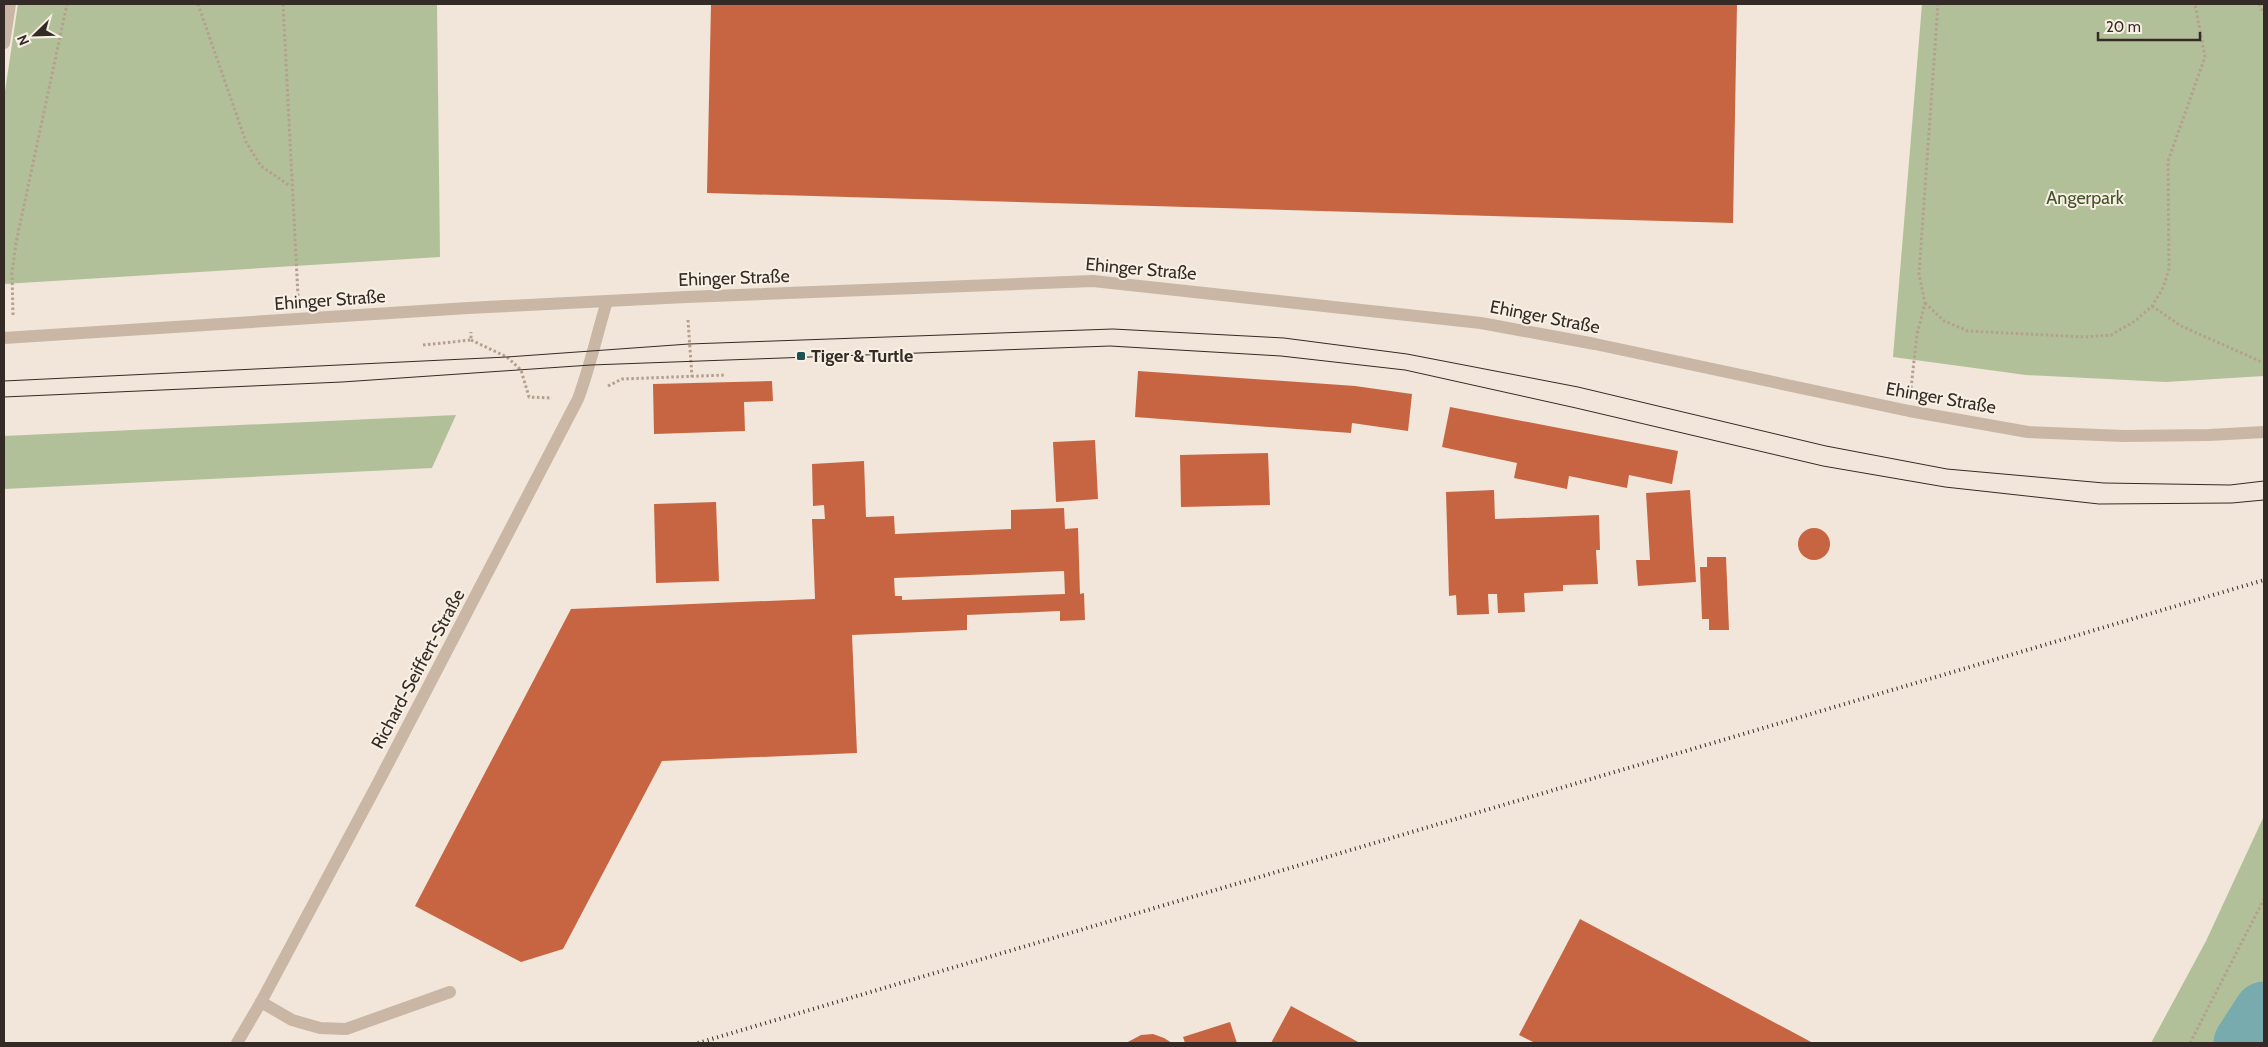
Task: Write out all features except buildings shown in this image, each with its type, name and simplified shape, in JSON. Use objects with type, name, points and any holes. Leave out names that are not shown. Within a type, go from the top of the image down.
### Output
[{"type":"street","points":[[4,43],[10,4]]},
{"type":"street","name":"Ehinger Straße","points":[[9,338],[607,301],[1093,281],[1481,323],[1595,344],[1909,411],[2028,432],[2124,436],[2264,432]]},
{"type":"street","name":"Richard-Seiffert-Straße","points":[[237,1043],[261,1002],[578,399],[590,365],[607,301]]},
{"type":"street","points":[[261,1002],[292,1020],[320,1028],[346,1028],[450,992]]},
{"type":"path","points":[[9,338],[12,273],[16,243],[67,4]]},
{"type":"path","points":[[198,4],[246,142],[261,166],[291,187]]},
{"type":"path","points":[[283,4],[299,319]]},
{"type":"path","points":[[1909,411],[1917,334],[1925,303],[1918,274],[1938,4]]},
{"type":"path","points":[[1925,303],[1944,321],[1968,331],[2085,337],[2111,335],[2135,321],[2152,306],[2163,288],[2169,269],[2168,162],[2205,57],[2195,4]]},
{"type":"path","points":[[2259,4],[2264,14]]},
{"type":"path","points":[[686,297],[692,377]]},
{"type":"path","points":[[2152,306],[2181,326],[2264,363]]},
{"type":"path","points":[[471,340],[508,357],[521,370],[529,397],[578,399],[622,380],[726,375]]},
{"type":"path","points":[[2190,1043],[2264,899]]},
{"type":"green space","points":[[18,4],[437,4],[440,257],[4,284],[4,98]]},
{"type":"green space","name":"Angerpark","points":[[1922,4],[2264,4],[2264,376],[2166,382],[2026,375],[1893,357]]},
{"type":"green space","points":[[456,415],[432,468],[4,489],[4,436]]},
{"type":"green space","points":[[2264,816],[2264,1043],[2151,1043],[2206,941]]},
{"type":"waterway","points":[[2244,1043],[2264,1012]]},
{"type":"tram line","points":[[4,381],[507,357],[689,344],[1113,329],[1284,338],[1407,354],[1578,387],[1826,446],[1947,469],[2104,483],[2230,485],[2264,481]]},
{"type":"tram line","points":[[4,397],[342,382],[591,365],[1110,346],[1281,356],[1405,370],[1823,466],[1945,487],[2099,504],[2232,503],[2264,500]]},
{"type":"railway","points":[[698,1043],[2264,580]]},
{"type":"place","name":"Tiger & Turtle","points":[[801,356]]}]
